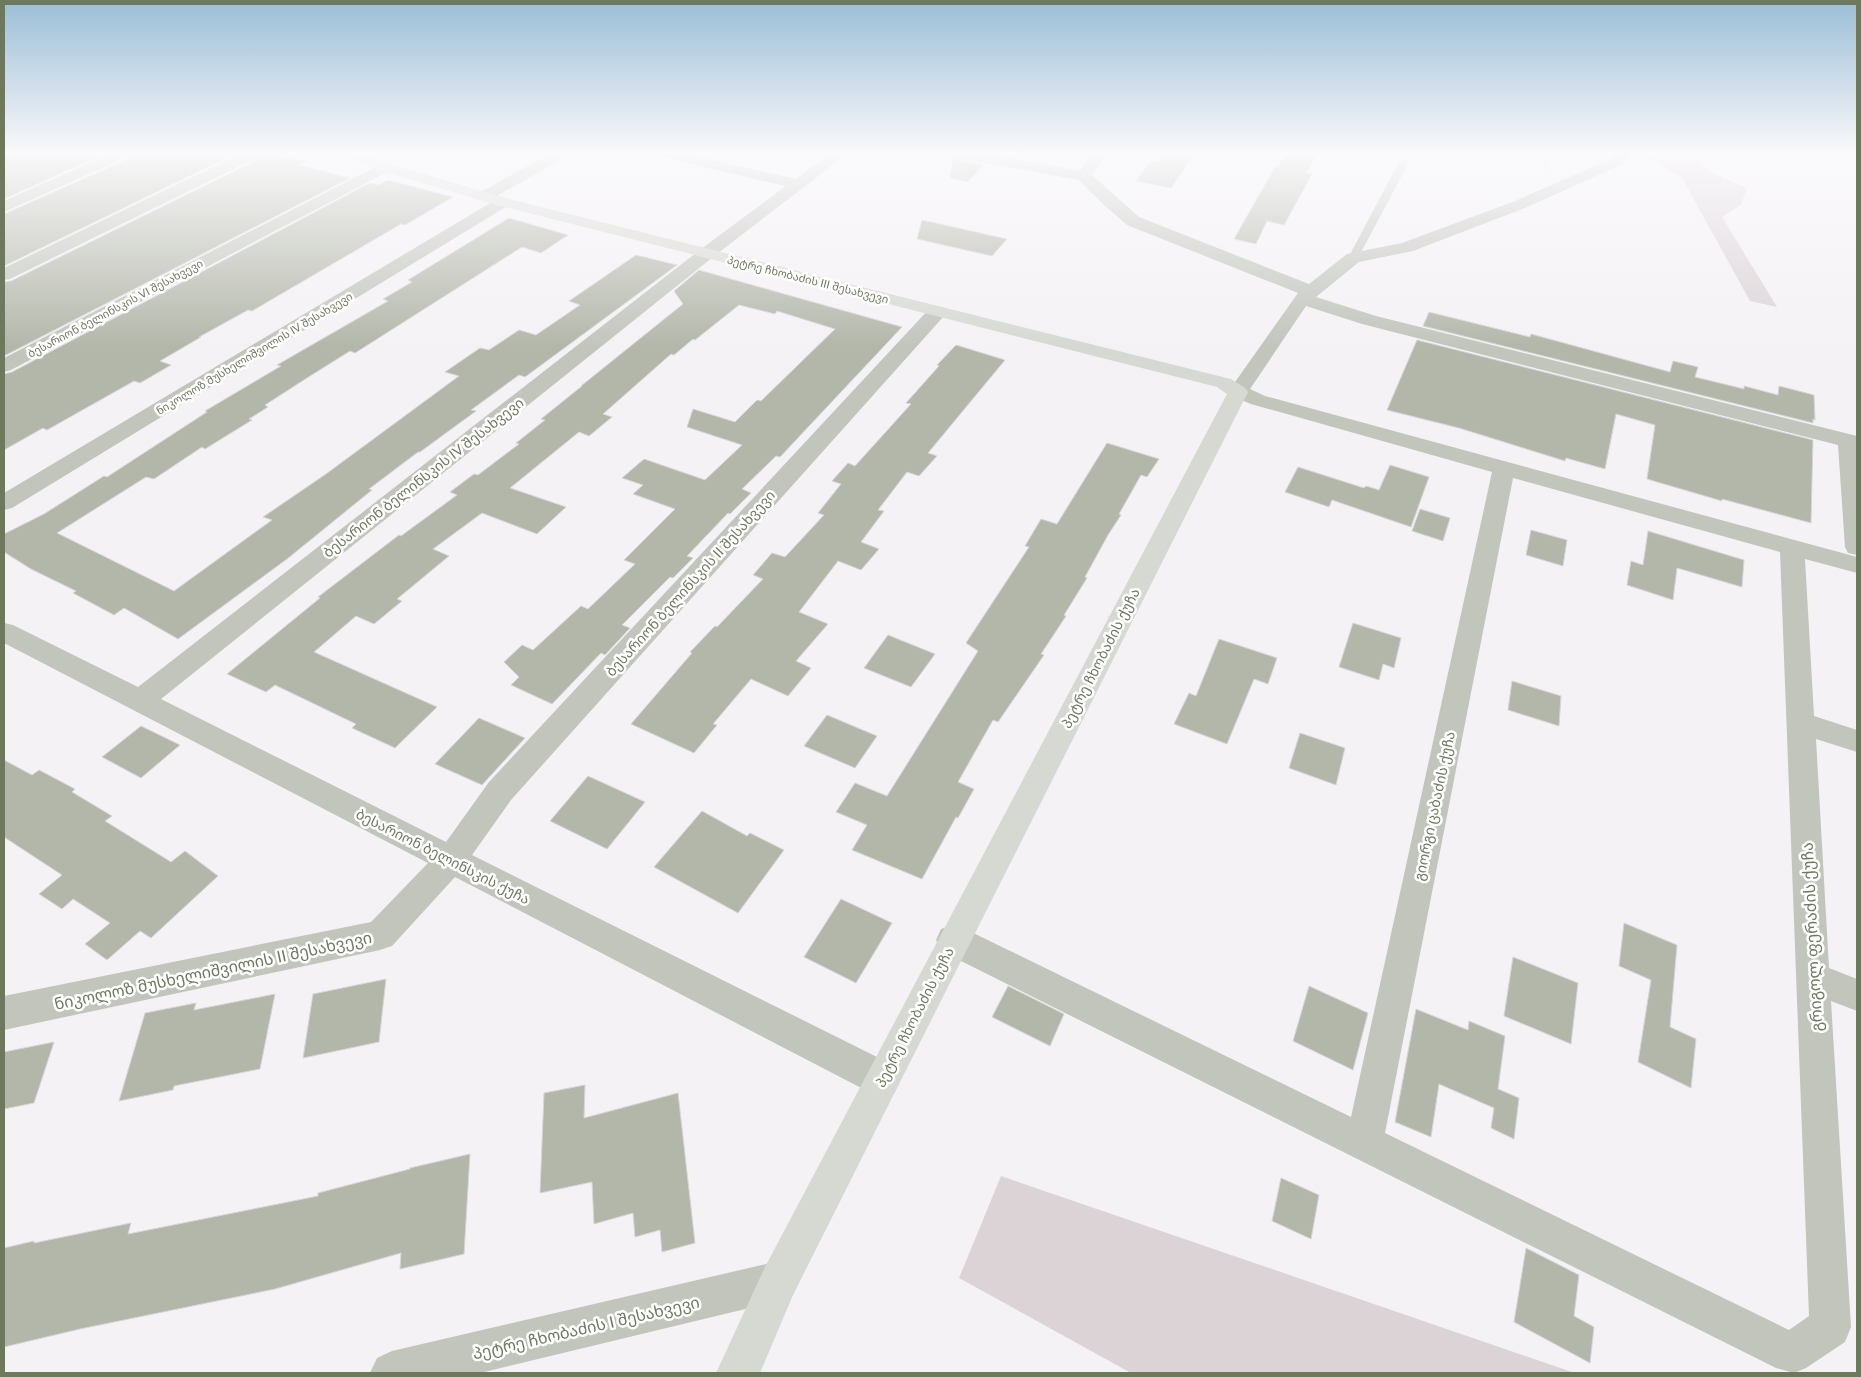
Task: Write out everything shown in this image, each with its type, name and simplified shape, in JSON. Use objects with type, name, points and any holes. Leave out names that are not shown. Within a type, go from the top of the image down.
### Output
[{"type":"street","points":[[4,275],[121,218]]},
{"type":"street","name":"ბესარიონ ბელინსკის VI შესახვევი","points":[[4,366],[287,218]]},
{"type":"street","name":"ნიკოლოზ მუსხელიშვილის IV შესახვევი","points":[[4,503],[463,218]]},
{"type":"street","name":"პეტრე ჩხობაძის III შესახვევი","points":[[570,218],[1224,384],[1238,392]]},
{"type":"street","points":[[707,253],[753,218]]},
{"type":"street","points":[[1131,218],[1306,295],[1379,323],[1853,442],[1857,547]]},
{"type":"street","points":[[1353,258],[1407,247],[1484,218]]},
{"type":"street","name":"ბესარიონ ბელინსკის IV შესახვევი","points":[[140,701],[707,253]]},
{"type":"street","name":"პეტრე ჩხობაძის ქუჩა","points":[[738,1373],[779,1281],[953,940],[1238,392],[1306,295],[1353,258]]},
{"type":"street","name":"ბესარიონ ბელინსკის II შესახვევი","points":[[451,860],[500,791],[936,312]]},
{"type":"street","points":[[1238,392],[1258,400],[1857,565]]},
{"type":"street","name":"გიორგი ცაბაძის ქუჩა","points":[[1364,1143],[1504,468]]},
{"type":"street","name":"გრიგოლ ფერაძის ქუჩა","points":[[1364,1143],[1791,1353],[1830,1326],[1792,547]]},
{"type":"street","name":"ბესარიონ ბელინსკის ქუჩა","points":[[4,632],[882,1080]]},
{"type":"street","points":[[1801,723],[1857,741]]},
{"type":"street","name":"ნიკოლოზ მუსხელიშვილის II შესახვევი","points":[[4,1012],[380,935],[451,860]]},
{"type":"street","points":[[953,940],[1364,1143]]},
{"type":"street","points":[[1813,978],[1857,995]]},
{"type":"street","name":"პეტრე ჩხობაძის I შესახვევი","points":[[392,1373],[779,1281]]},
{"type":"lane","points":[[1353,258],[1374,218]]},
{"type":"shaded area","points":[[1704,218],[1723,218],[1777,307],[1750,301]]},
{"type":"shaded area","points":[[1001,1176],[1575,1373],[1131,1373],[959,1278]]},
{"type":"building","points":[[4,218],[102,218],[4,266]]},
{"type":"building","points":[[139,218],[272,218],[4,356],[4,282],[11,281]]},
{"type":"building","points":[[303,218],[417,218],[405,225],[401,224],[252,311],[248,310],[199,337],[201,337],[160,361],[171,365],[140,383],[134,381],[47,430],[43,428],[4,450],[4,374],[12,372]]},
{"type":"building","points":[[509,218],[568,235],[541,253],[522,247],[355,353],[350,351],[310,376],[265,405],[268,407],[249,419],[252,420],[205,449],[202,447],[154,479],[146,477],[57,533],[174,591],[272,520],[263,517],[326,474],[459,376],[445,372],[480,348],[489,350],[519,330],[536,335],[580,305],[569,301],[636,255],[677,265],[525,377],[519,375],[471,410],[476,411],[369,489],[372,490],[287,559],[178,639],[124,608],[114,615],[73,593],[76,591],[31,569],[4,552],[4,534],[44,514],[104,476],[107,477],[207,412],[205,411],[281,366],[277,365],[388,301],[383,299],[412,282],[408,280]]},
{"type":"building","points":[[1246,218],[1288,218],[1284,225],[1267,221],[1256,244],[1234,239]]},
{"type":"building","points":[[922,220],[1007,239],[992,256],[917,239]]},
{"type":"building","points":[[699,270],[902,327],[780,457],[776,456],[742,489],[751,493],[730,514],[728,513],[687,556],[693,558],[673,578],[670,577],[622,625],[630,628],[605,655],[601,653],[552,704],[511,685],[519,677],[504,662],[522,645],[533,650],[581,606],[588,609],[635,564],[624,560],[675,509],[633,494],[643,485],[622,478],[644,459],[705,480],[742,445],[687,427],[693,409],[735,422],[757,400],[761,401],[835,329],[777,311],[775,314],[739,305],[695,340],[693,339],[674,355],[671,354],[603,414],[612,417],[589,436],[579,432],[510,488],[566,507],[537,534],[482,513],[433,549],[449,556],[397,599],[402,601],[374,624],[356,616],[314,652],[437,707],[395,748],[352,728],[356,724],[275,685],[266,692],[227,674],[320,598],[318,597],[399,535],[401,536],[457,495],[450,492],[474,474],[478,475],[519,444],[516,443],[545,420],[541,419],[683,304],[674,291]]},
{"type":"building","points":[[1429,312],[1530,337],[1531,334],[1670,372],[1673,361],[1698,367],[1695,377],[1744,389],[1744,386],[1778,395],[1779,386],[1814,395],[1815,420],[1813,419],[1813,423],[1423,326]]},
{"type":"building","points":[[1417,340],[1813,440],[1811,523],[1722,499],[1722,501],[1647,479],[1655,425],[1616,414],[1605,469],[1566,458],[1565,461],[1459,428],[1387,410]]},
{"type":"building","points":[[956,345],[1005,360],[928,453],[937,456],[919,476],[907,472],[878,510],[884,511],[861,542],[879,549],[861,570],[838,561],[799,612],[828,624],[796,661],[811,668],[788,696],[751,679],[713,724],[717,725],[694,753],[631,724],[692,653],[690,652],[763,579],[753,575],[772,553],[785,557],[824,515],[818,513],[841,484],[832,481],[848,463],[855,466],[911,404],[906,403]]},
{"type":"building","points":[[1107,443],[1159,459],[1147,477],[1141,475],[1119,514],[1121,515],[1085,577],[1087,578],[1064,615],[1066,616],[1041,654],[1044,655],[998,722],[993,720],[958,782],[974,789],[958,818],[956,817],[922,879],[852,850],[867,825],[836,812],[855,783],[887,796],[978,651],[966,643],[1029,547],[1025,546],[1041,519],[1057,524]]},
{"type":"building","points":[[1390,465],[1429,477],[1411,527],[1332,500],[1329,507],[1285,492],[1298,467],[1364,488],[1366,486],[1379,490]]},
{"type":"building","points":[[1420,509],[1450,518],[1443,541],[1412,531]]},
{"type":"building","points":[[1531,530],[1567,540],[1563,566],[1526,555]]},
{"type":"building","points":[[1648,531],[1744,560],[1742,587],[1677,568],[1673,600],[1627,585],[1631,561],[1643,565]]},
{"type":"building","points":[[1353,623],[1401,638],[1394,668],[1383,664],[1379,680],[1339,667]]},
{"type":"building","points":[[888,635],[935,654],[911,687],[864,668]]},
{"type":"building","points":[[1219,639],[1277,658],[1268,684],[1254,679],[1227,744],[1174,724],[1189,693],[1196,696]]},
{"type":"building","points":[[1512,681],[1561,696],[1559,726],[1508,710]]},
{"type":"building","points":[[827,715],[877,736],[855,768],[804,746]]},
{"type":"building","points":[[479,718],[525,738],[482,785],[435,764]]},
{"type":"building","points":[[141,726],[180,745],[141,778],[102,757]]},
{"type":"building","points":[[1300,733],[1345,748],[1336,785],[1289,768]]},
{"type":"building","points":[[4,760],[32,775],[39,770],[75,789],[72,792],[112,816],[105,821],[171,862],[185,851],[218,876],[151,938],[140,931],[107,960],[85,944],[110,923],[73,899],[62,909],[39,894],[62,875],[4,837]]},
{"type":"building","points":[[588,776],[645,802],[607,849],[550,821]]},
{"type":"building","points":[[702,811],[747,836],[750,833],[784,850],[738,913],[654,867]]},
{"type":"building","points":[[841,899],[892,923],[856,983],[804,957]]},
{"type":"building","points":[[1624,923],[1677,945],[1670,1027],[1696,1039],[1691,1088],[1638,1062],[1651,980],[1619,966]]},
{"type":"building","points":[[1513,957],[1578,983],[1571,1044],[1504,1016]]},
{"type":"building","points":[[386,979],[379,1042],[303,1058],[313,994]]},
{"type":"building","points":[[1008,986],[1064,1014],[1050,1046],[992,1017]]},
{"type":"building","points":[[1309,986],[1368,1013],[1353,1070],[1293,1041]]},
{"type":"building","points":[[275,994],[260,1069],[174,1086],[173,1090],[119,1101],[145,1013],[196,1003],[194,1010]]},
{"type":"building","points":[[1416,1009],[1468,1030],[1469,1021],[1505,1036],[1498,1089],[1519,1098],[1514,1139],[1491,1128],[1494,1108],[1439,1084],[1431,1137],[1395,1122]]},
{"type":"building","points":[[54,1042],[34,1103],[4,1109],[4,1052]]},
{"type":"building","points":[[585,1085],[584,1118],[678,1093],[695,1243],[662,1252],[660,1230],[635,1237],[633,1213],[594,1224],[592,1182],[540,1193],[544,1093]]},
{"type":"building","points":[[470,1154],[464,1254],[400,1269],[401,1253],[275,1289],[80,1329],[4,1347],[4,1248],[131,1223],[128,1234],[318,1196],[318,1193]]},
{"type":"building","points":[[1281,1178],[1319,1195],[1311,1239],[1272,1221]]},
{"type":"building","points":[[1526,1248],[1579,1275],[1574,1316],[1594,1327],[1590,1363],[1514,1322]]}]
